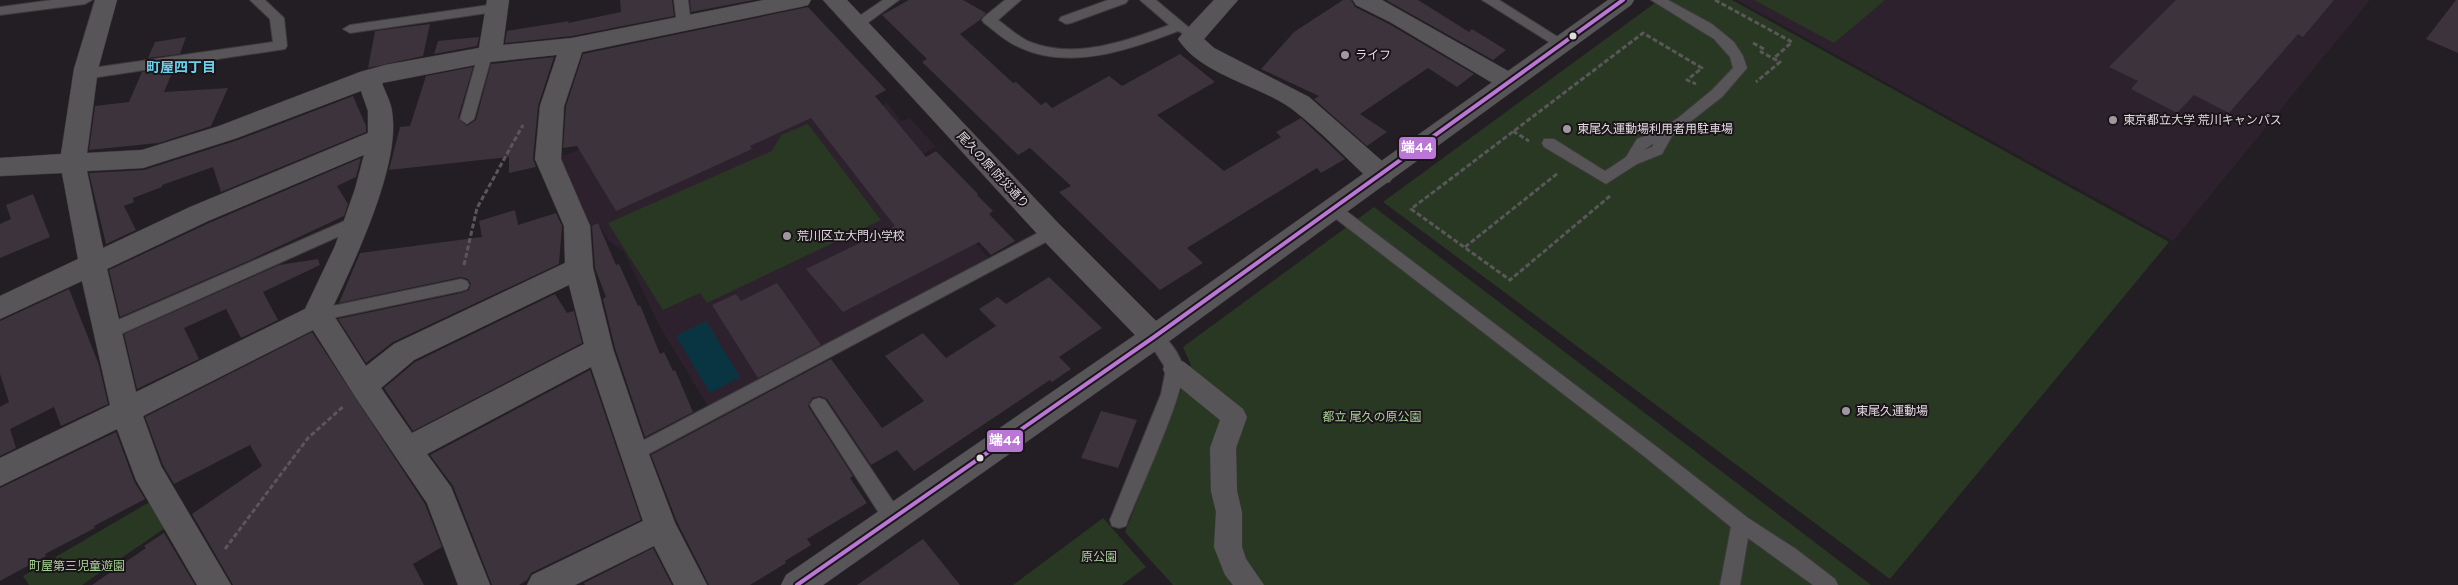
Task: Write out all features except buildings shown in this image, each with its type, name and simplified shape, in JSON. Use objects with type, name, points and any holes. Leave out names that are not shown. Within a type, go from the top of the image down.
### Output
[{"type":"street","points":[[106,0],[85,74],[73,162],[92,263],[126,411],[147,471],[211,579]]},
{"type":"street","points":[[0,167],[143,159],[228,132],[385,73],[488,55],[572,46],[684,25],[800,0]]},
{"type":"street","name":"尾久の原 防災通り","points":[[834,0],[1051,232],[1154,338]]},
{"type":"street","points":[[1227,0],[1186,31],[1190,39],[1206,54],[1300,103],[1381,175]]},
{"type":"street","points":[[1364,0],[1398,17],[1509,82]]},
{"type":"street","points":[[797,585],[1154,338],[1623,0]]},
{"type":"street","points":[[488,55],[497,4]]},
{"type":"street","points":[[572,46],[552,106],[548,159],[577,226],[579,268],[599,349],[634,454],[662,527],[691,585]]},
{"type":"street","points":[[368,78],[380,111],[381,138],[348,246],[317,312],[364,386],[440,497],[474,585]]},
{"type":"street","points":[[0,308],[199,214],[381,138]]},
{"type":"street","points":[[364,386],[404,352],[579,268]]},
{"type":"street","points":[[0,473],[318,315]]},
{"type":"street","points":[[407,450],[599,349]]},
{"type":"street","points":[[1175,369],[1234,417],[1223,448],[1224,491],[1228,512],[1228,547],[1235,566],[1250,585]]},
{"type":"street","points":[[543,585],[662,527]]},
{"type":"lane","points":[[0,11],[86,0]]},
{"type":"lane","points":[[85,74],[280,46],[277,18],[257,0]]},
{"type":"lane","points":[[681,0],[684,25]]},
{"type":"lane","points":[[856,24],[892,0]]},
{"type":"lane","points":[[1014,0],[989,20],[1024,44],[1048,52],[1078,53],[1186,31]]},
{"type":"lane","points":[[1066,20],[1120,0]]},
{"type":"lane","points":[[1147,0],[1186,31]]},
{"type":"lane","points":[[1489,0],[1562,44]]},
{"type":"lane","points":[[1549,142],[1606,179],[1632,160],[1649,156],[1662,146],[1666,133],[1729,82],[1740,68],[1736,52],[1713,31],[1658,0]]},
{"type":"lane","points":[[350,29],[497,4]]},
{"type":"lane","points":[[468,119],[488,55]]},
{"type":"lane","points":[[1332,208],[1643,446],[1741,524],[1789,555],[1828,585]]},
{"type":"lane","points":[[108,332],[356,222]]},
{"type":"lane","points":[[634,454],[1051,232]]},
{"type":"lane","points":[[318,315],[461,285]]},
{"type":"lane","points":[[1119,520],[1170,394],[1175,369],[1170,357],[1154,338]]},
{"type":"lane","points":[[819,405],[893,518]]},
{"type":"lane","points":[[1730,585],[1741,524]]},
{"type":"path","points":[[1715,0],[1792,42],[1772,58]]},
{"type":"path","points":[[1643,33],[1702,68],[1687,80],[1714,95]]},
{"type":"path","points":[[461,285],[470,233],[477,208],[525,122]]},
{"type":"path","points":[[1465,247],[1560,172]]},
{"type":"path","points":[[211,579],[308,438],[364,386]]},
{"type":"shaded area","name":"東京都立大学 荒川キャンパス","points":[[1737,0],[2370,0],[2173,241]]},
{"type":"shaded area","name":"荒川区立大門小学校","points":[[815,55],[861,114],[887,103],[901,121],[910,118],[936,147],[904,164],[989,258],[709,408],[660,327],[624,252],[609,241],[600,226],[588,231],[555,159]]},
{"type":"green space","name":"東尾久運動場","points":[[1659,0],[1732,0],[2169,242],[1890,579],[1383,202]]},
{"type":"green space","points":[[1754,0],[1885,0],[1834,43]]},
{"type":"green space","points":[[808,124],[881,220],[707,303],[700,293],[663,310],[608,223],[772,151],[781,135]]},
{"type":"green space","name":"都立 尾久の原公園","points":[[1374,207],[1871,585],[1173,585],[1125,532],[1191,365],[1183,347]]},
{"type":"green space","name":"町屋第三児童遊園","points":[[153,500],[168,526],[82,585],[29,585],[23,576]]},
{"type":"green space","name":"原公園","points":[[1103,518],[1146,567],[1122,585],[1013,585]]},
{"type":"water","points":[[706,321],[740,377],[710,393],[676,336]]},
{"type":"transit line","name":"端44","points":[[797,585],[1154,337],[1623,0]]},
{"type":"place","name":"ライフ","points":[[1345,55]]},
{"type":"place","name":"東京都立大学 荒川キャンパス","points":[[2113,120]]},
{"type":"place","name":"東尾久運動場利用者用駐車場","points":[[1567,129]]},
{"type":"place","name":"荒川区立大門小学校","points":[[787,236]]},
{"type":"place","name":"東尾久運動場","points":[[1846,411]]},
{"type":"district","name":"町屋四丁目","points":[[181,67]]}]
